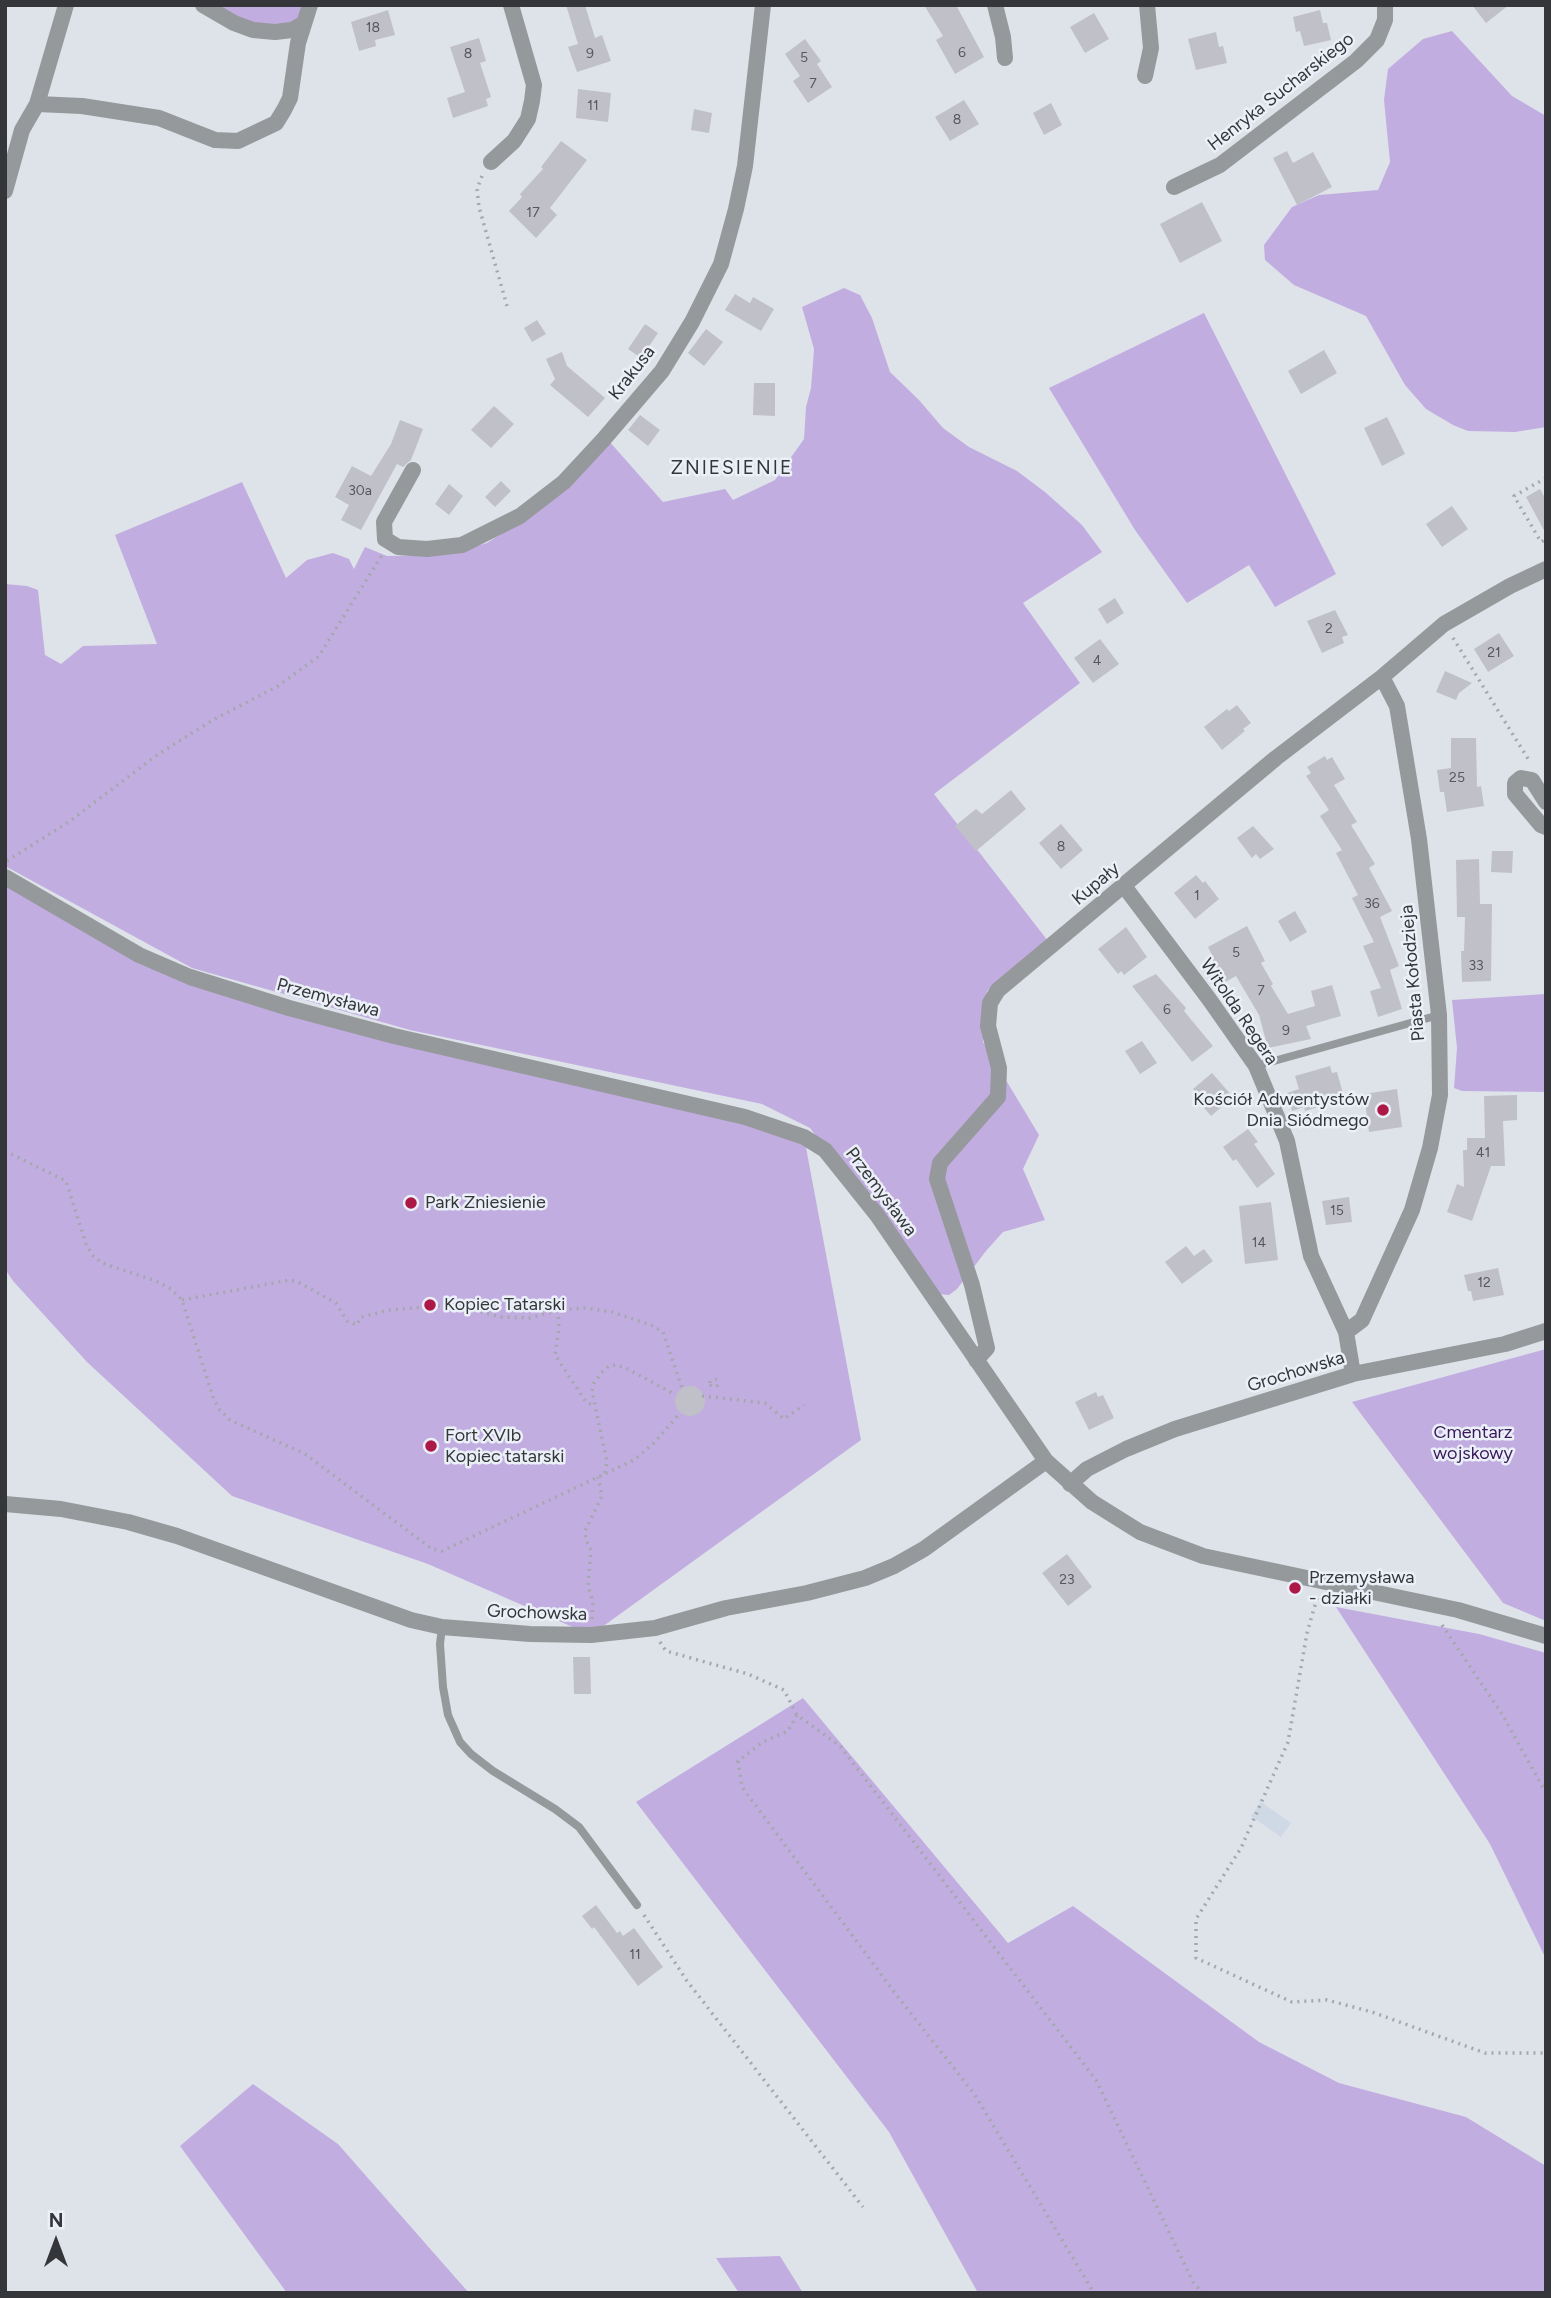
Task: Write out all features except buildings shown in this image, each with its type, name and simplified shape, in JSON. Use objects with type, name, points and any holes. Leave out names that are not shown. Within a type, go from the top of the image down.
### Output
[{"type":"street","points":[[5,191],[22,130],[37,104],[66,5]]},
{"type":"street","points":[[203,5],[234,23],[253,30],[292,30],[303,24]]},
{"type":"street","points":[[37,104],[82,106],[159,118],[215,140],[238,141],[276,123],[284,110],[290,98],[303,24],[310,5]]},
{"type":"street","points":[[491,162],[514,141],[528,119],[534,85],[510,5]]},
{"type":"street","name":"Krakusa","points":[[390,542],[398,547],[427,549],[462,545],[520,516],[572,474],[662,371],[692,322],[721,264],[745,166],[763,5]]},
{"type":"street","points":[[995,5],[1005,58]]},
{"type":"street","points":[[1145,76],[1151,48],[1147,5]]},
{"type":"street","name":"Henryka Sucharskiego","points":[[1174,187],[1220,165],[1356,61],[1377,40],[1385,20],[1385,5]]},
{"type":"street","points":[[390,542],[385,539],[384,522],[413,470]]},
{"type":"street","name":"Kupały","points":[[976,1360],[987,1348],[972,1285],[937,1179],[940,1163],[998,1097],[999,1068],[988,1026],[990,1003],[998,990],[1276,758],[1382,677],[1444,624],[1510,586],[1546,569]]},
{"type":"street","name":"Piasta Kołodzieja","points":[[1346,1332],[1362,1320],[1412,1210],[1430,1148],[1440,1095],[1439,1015],[1419,839],[1397,706],[1382,677]]},
{"type":"street","points":[[1546,802],[1528,778],[1521,778],[1515,783],[1514,791],[1541,825],[1546,827]]},
{"type":"street","name":"Przemysława","points":[[5,877],[139,955],[190,977],[302,1012],[394,1036],[745,1117],[804,1137],[825,1150],[877,1215],[1046,1461],[1070,1484],[1118,1519],[1169,1544],[1203,1556],[1435,1605],[1546,1636]]},
{"type":"street","name":"Witolda Regera","points":[[1124,886],[1256,1066],[1287,1141],[1311,1256],[1346,1332],[1353,1374]]},
{"type":"street","name":"Grochowska","points":[[1070,1484],[1087,1469],[1175,1429],[1353,1374],[1505,1344],[1546,1331]]},
{"type":"street","name":"Grochowska","points":[[5,1504],[61,1509],[128,1522],[177,1536],[411,1620],[443,1627],[530,1634],[591,1635],[655,1628],[726,1608],[807,1593],[865,1578],[894,1566],[951,1531],[1046,1461]]},
{"type":"lane","points":[[1256,1066],[1439,1015]]},
{"type":"lane","points":[[443,1627],[440,1644],[443,1687],[448,1714],[460,1742],[493,1771],[579,1828],[637,1905]]},
{"type":"path","points":[[491,162],[478,189],[479,207],[507,306]]},
{"type":"path","points":[[1546,478],[1514,496],[1541,542],[1546,539]]},
{"type":"path","points":[[5,862],[70,821],[158,755],[213,720],[278,686],[318,656],[390,542]]},
{"type":"path","points":[[1444,624],[1535,769],[1534,783]]},
{"type":"path","points":[[5,1151],[66,1181],[92,1255],[102,1263],[156,1280],[182,1300],[219,1409],[230,1419],[305,1454],[432,1549],[442,1551],[634,1460],[655,1442],[680,1413]]},
{"type":"path","points":[[182,1300],[290,1280],[336,1303],[347,1321],[357,1325],[361,1317],[389,1310],[464,1304],[480,1304],[482,1312],[500,1317],[529,1318],[558,1310],[585,1308],[612,1312],[663,1332],[682,1388]]},
{"type":"path","points":[[558,1310],[559,1329],[555,1355],[586,1402],[594,1406]]},
{"type":"path","points":[[605,1473],[607,1462],[594,1406],[594,1382],[609,1366],[616,1365],[677,1395]]},
{"type":"path","points":[[712,1397],[713,1387]]},
{"type":"path","points":[[703,1396],[765,1403],[784,1419],[804,1405]]},
{"type":"path","points":[[591,1635],[593,1602],[587,1587],[591,1550],[585,1531],[602,1496],[597,1476]]},
{"type":"path","points":[[1322,1581],[1307,1633],[1288,1742],[1241,1848],[1196,1919],[1196,1958],[1292,2003],[1327,2000],[1361,2009],[1485,2053],[1546,2053]]},
{"type":"path","points":[[1435,1605],[1437,1617],[1502,1714],[1546,1793]]},
{"type":"path","points":[[655,1628],[655,1636],[666,1651],[748,1674],[784,1690],[797,1714],[840,1746],[1096,2080],[1194,2284],[1204,2293]]},
{"type":"path","points":[[797,1714],[788,1731],[762,1742],[738,1762],[742,1787],[879,1972],[975,2095],[1094,2293]]},
{"type":"path","points":[[637,1905],[687,1981],[863,2207]]},
{"type":"shaded area","points":[[1261,1802],[1291,1823],[1281,1837],[1251,1816]]},
{"type":"green space","points":[[216,5],[305,5],[301,17],[285,25],[264,27],[235,17]]},
{"type":"green space","points":[[1452,31],[1512,96],[1546,116],[1546,427],[1515,432],[1468,431],[1426,409],[1405,385],[1366,316],[1294,285],[1265,260],[1264,245],[1292,207],[1319,195],[1378,190],[1390,162],[1384,100],[1388,69],[1423,39]]},
{"type":"green space","points":[[844,288],[860,295],[872,318],[890,372],[943,428],[969,447],[1017,471],[1045,492],[1082,525],[1102,552],[1023,603],[1080,683],[934,794],[1048,941],[987,991],[983,1042],[1039,1135],[1023,1169],[1045,1220],[1003,1232],[957,1289],[949,1295],[938,1294],[810,1128],[762,1104],[410,1030],[192,968],[5,866],[5,584],[38,590],[45,655],[61,664],[83,646],[157,644],[115,535],[242,482],[286,578],[307,560],[333,553],[349,559],[354,569],[365,547],[387,556],[444,555],[487,543],[542,508],[608,440],[663,502],[725,489],[733,500],[775,480],[804,439],[814,349],[802,307]]},
{"type":"green space","points":[[1204,313],[1336,574],[1275,607],[1249,565],[1187,603],[1135,530],[1049,388]]},
{"type":"green space","name":"Park Zniesienie","points":[[5,877],[190,977],[804,1137],[861,1440],[591,1635],[428,1564],[232,1496],[87,1362],[5,1269]]},
{"type":"green space","points":[[1546,994],[1546,1092],[1462,1091],[1454,1088],[1457,1048],[1452,1000]]},
{"type":"green space","name":"Cmentarz wojskowy","points":[[1546,1349],[1546,1621],[1503,1603],[1352,1402]]},
{"type":"green space","points":[[1336,1607],[1479,1634],[1546,1653],[1546,1959],[1490,1844]]},
{"type":"green space","points":[[803,1698],[1008,1943],[1073,1906],[1259,2042],[1339,2083],[1466,2117],[1546,2166],[1546,2293],[978,2293],[889,2132],[636,1802]]},
{"type":"green space","points":[[253,2084],[338,2144],[469,2293],[287,2293],[180,2146]]},
{"type":"green space","points":[[780,2256],[803,2293],[739,2293],[716,2258]]},
{"type":"place","name":"Kościół Adwentystów Dnia Siódmego","points":[[1383,1110]]},
{"type":"place","name":"Park Zniesienie","points":[[411,1203]]},
{"type":"place","name":"Kopiec Tatarski","points":[[430,1305]]},
{"type":"place","name":"Fort XVIb Kopiec tatarski","points":[[431,1446]]},
{"type":"place","name":"Przemysława - działki","points":[[1295,1588]]},
{"type":"district","name":"ZNIESIENIE","points":[[732,468]]}]
